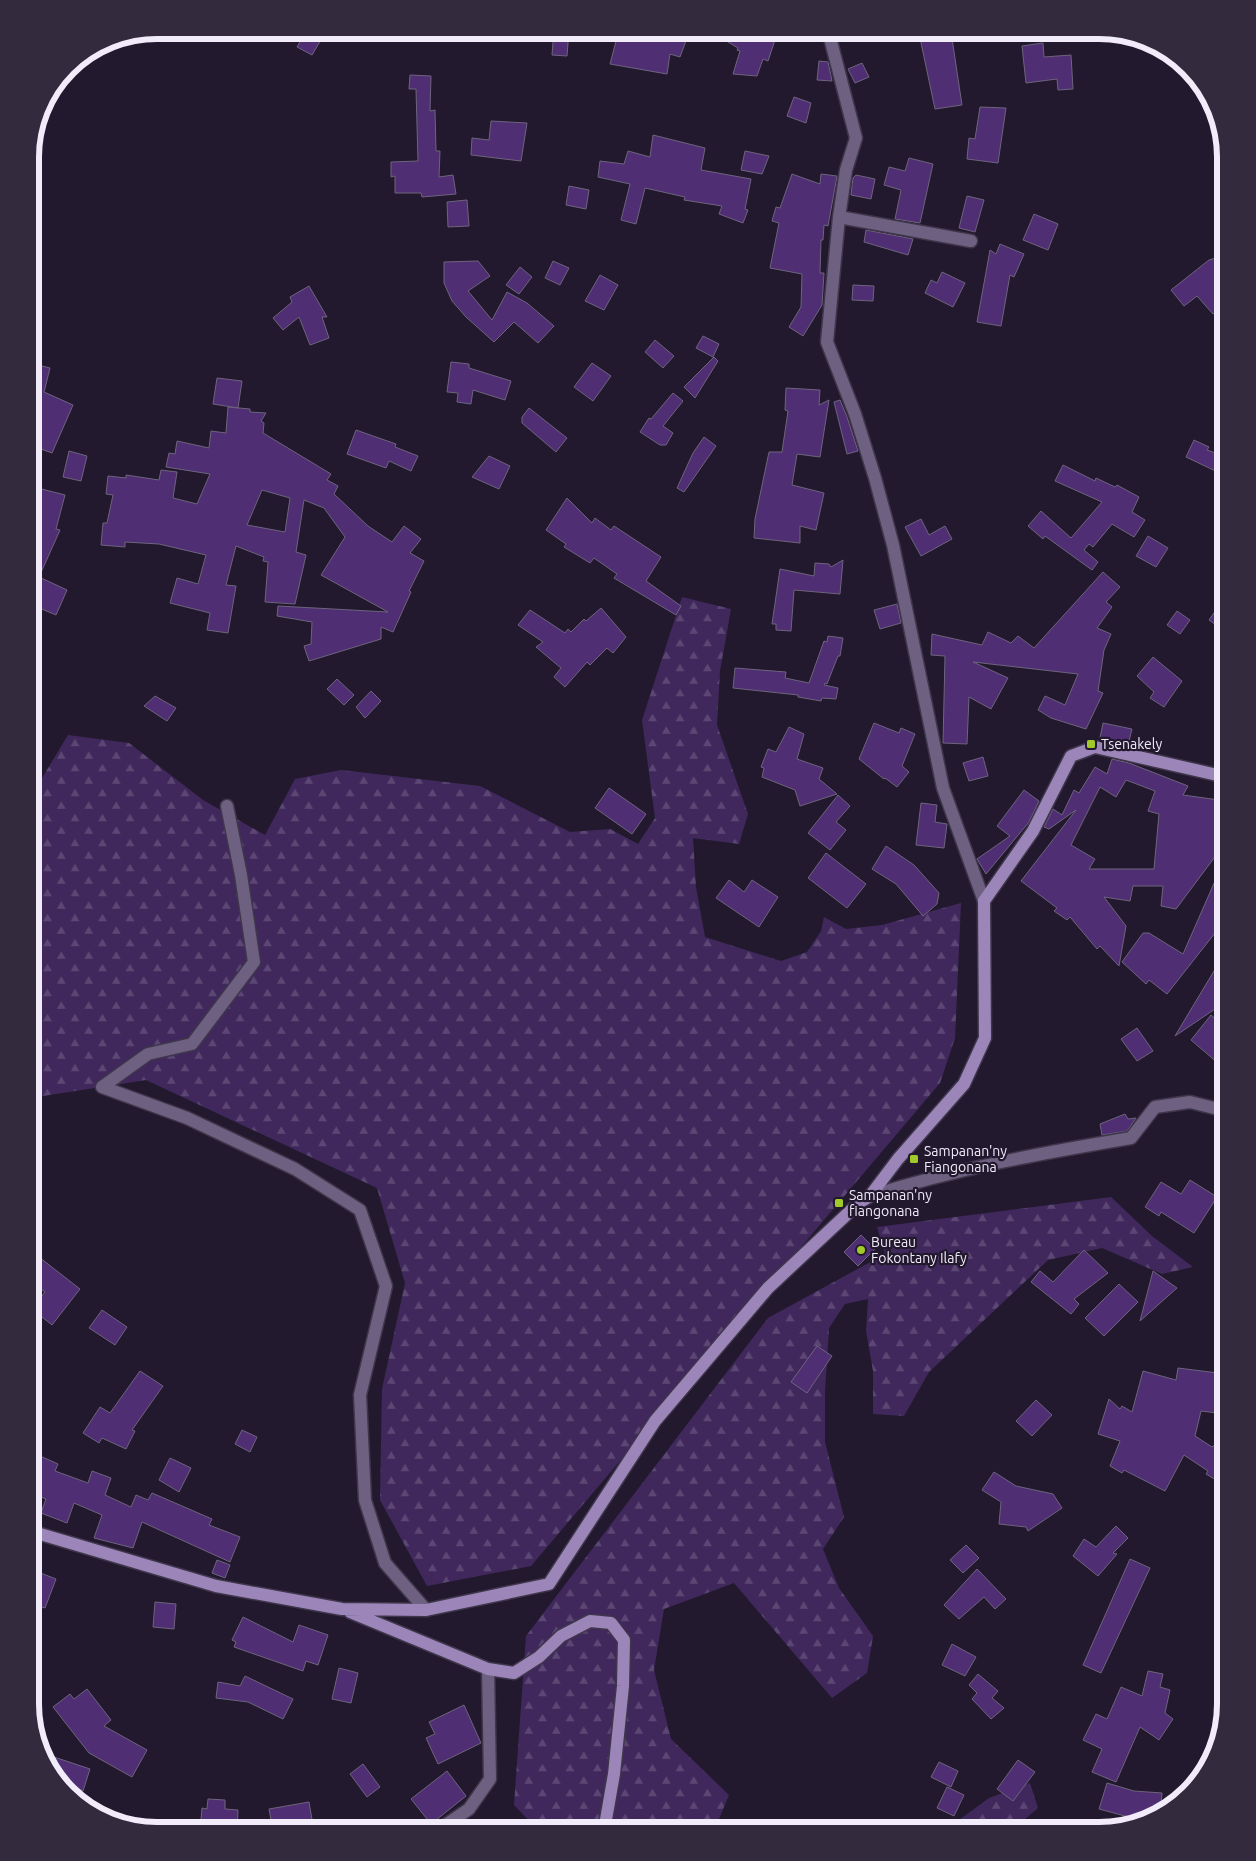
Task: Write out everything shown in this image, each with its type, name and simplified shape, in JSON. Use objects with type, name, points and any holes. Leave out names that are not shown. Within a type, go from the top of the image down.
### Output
[{"type":"street","points":[[830,39],[856,138],[846,170],[839,217],[827,342],[855,414],[875,478],[893,545],[943,788],[984,901],[985,1038],[964,1084],[898,1159],[870,1196]]},
{"type":"street","points":[[839,217],[971,241]]},
{"type":"street","points":[[984,901],[1033,831],[1071,756],[1095,747],[1217,775]]},
{"type":"street","points":[[227,806],[241,875],[254,962],[192,1044],[148,1054],[102,1087],[187,1118],[295,1169],[360,1210],[386,1286],[360,1395],[365,1500],[385,1563],[426,1610]]},
{"type":"street","points":[[39,1534],[216,1586],[342,1609],[426,1610],[548,1584],[655,1421],[768,1288],[860,1202],[870,1196],[924,1179],[1019,1157],[1131,1138],[1154,1107],[1190,1102],[1217,1110]]},
{"type":"street","points":[[342,1609],[488,1670],[514,1673],[539,1657],[561,1636],[590,1621],[611,1623],[624,1640],[623,1686],[614,1774],[606,1822]]},
{"type":"street","points":[[450,1822],[469,1809],[490,1779],[488,1670]]},
{"type":"green space","points":[[682,597],[731,609],[720,671],[717,725],[748,814],[739,844],[693,838],[696,887],[705,937],[781,961],[807,952],[821,931],[824,917],[846,929],[882,925],[961,903],[955,1038],[940,1083],[531,1566],[427,1586],[380,1500],[382,1389],[405,1283],[377,1188],[146,1080],[39,1097],[39,783],[68,735],[129,743],[203,800],[265,835],[295,779],[341,770],[480,786],[570,832],[610,829],[638,844],[655,818],[642,720]]},
{"type":"green space","points":[[1111,1197],[1152,1236],[1193,1267],[1162,1274],[1102,1248],[1048,1260],[929,1372],[904,1416],[873,1414],[873,1371],[866,1331],[868,1299],[845,1304],[829,1328],[825,1392],[825,1442],[844,1517],[823,1549],[839,1588],[873,1636],[867,1673],[832,1698],[734,1583],[664,1609],[654,1670],[671,1739],[729,1795],[718,1822],[530,1822],[514,1805],[526,1636],[768,1318],[885,1254],[877,1227]]},
{"type":"green space","points":[[1030,1783],[1038,1808],[1022,1822],[956,1822],[989,1798]]},
{"type":"building","points":[[302,39],[321,39],[312,55],[297,47]]},
{"type":"building","points":[[553,39],[568,39],[567,56],[552,55]]},
{"type":"building","points":[[617,39],[687,39],[680,57],[670,54],[667,74],[610,64]]},
{"type":"building","points":[[723,39],[775,39],[768,61],[763,59],[757,76],[733,74],[740,51],[737,50],[738,48]]},
{"type":"building","points":[[920,39],[952,39],[962,105],[935,109]]},
{"type":"building","points":[[1043,43],[1044,57],[1071,55],[1073,89],[1058,90],[1057,79],[1026,83],[1022,46]]},
{"type":"building","points":[[819,61],[828,62],[832,81],[817,80]]},
{"type":"building","points":[[862,63],[869,77],[855,83],[848,69]]},
{"type":"building","points":[[410,75],[431,76],[430,111],[435,110],[436,151],[440,151],[439,177],[453,175],[456,194],[422,197],[421,193],[395,193],[395,176],[391,177],[391,162],[418,161],[416,89],[409,89]]},
{"type":"building","points":[[794,97],[811,103],[806,123],[787,116]]},
{"type":"building","points":[[980,107],[1006,108],[998,163],[967,159],[969,138],[975,139]]},
{"type":"building","points":[[491,121],[527,123],[521,161],[471,155],[472,138],[489,140]]},
{"type":"building","points":[[653,135],[705,148],[701,170],[751,179],[745,209],[748,210],[743,223],[719,214],[722,206],[684,200],[685,197],[645,188],[636,224],[621,220],[630,184],[598,177],[600,161],[624,164],[628,151],[650,157]]},
{"type":"building","points":[[745,151],[769,156],[762,174],[741,170]]},
{"type":"building","points":[[909,158],[933,164],[920,223],[895,219],[901,190],[884,185],[889,167],[905,171]]},
{"type":"building","points":[[792,174],[820,184],[821,174],[837,176],[828,226],[824,225],[823,240],[821,240],[820,273],[824,273],[822,305],[803,336],[789,327],[801,307],[802,274],[770,268],[779,223],[772,221],[776,207],[780,208]]},
{"type":"building","points":[[856,175],[875,179],[871,199],[851,195],[853,178]]},
{"type":"building","points":[[569,186],[589,190],[586,209],[566,205]]},
{"type":"building","points":[[967,196],[984,200],[975,232],[959,228]]},
{"type":"building","points":[[467,200],[469,226],[448,227],[447,202]]},
{"type":"building","points":[[1034,214],[1058,224],[1048,250],[1023,240]]},
{"type":"building","points":[[866,230],[913,239],[908,255],[864,242]]},
{"type":"building","points":[[1000,244],[1024,254],[1014,277],[1010,275],[1001,326],[977,322],[990,250],[996,254]]},
{"type":"building","points":[[1217,258],[1217,311],[1213,314],[1197,296],[1184,306],[1171,290],[1209,260]]},
{"type":"building","points":[[478,261],[490,276],[468,291],[492,320],[507,292],[527,303],[554,326],[538,343],[514,322],[494,342],[466,317],[452,301],[444,283],[444,262]]},
{"type":"building","points":[[553,261],[569,268],[560,285],[545,278]]},
{"type":"building","points":[[520,267],[532,277],[519,294],[506,285]]},
{"type":"building","points":[[942,272],[965,283],[953,307],[925,293],[931,280],[937,283]]},
{"type":"building","points":[[600,275],[618,285],[604,310],[585,301]]},
{"type":"building","points":[[853,285],[874,286],[873,301],[852,300]]},
{"type":"building","points":[[309,286],[327,317],[322,317],[329,338],[310,345],[299,317],[283,330],[273,318],[292,302],[290,297]]},
{"type":"building","points":[[703,336],[719,344],[713,357],[696,348]]},
{"type":"building","points":[[655,340],[674,356],[663,368],[645,352]]},
{"type":"building","points":[[714,357],[718,361],[695,398],[684,387]]},
{"type":"building","points":[[451,362],[469,364],[469,368],[511,381],[505,400],[473,390],[471,404],[457,402],[458,393],[447,392]]},
{"type":"building","points":[[592,363],[611,376],[593,401],[574,387]]},
{"type":"building","points":[[39,365],[50,368],[44,392],[73,405],[52,453],[39,448]]},
{"type":"building","points":[[217,378],[242,381],[238,408],[213,404]]},
{"type":"building","points":[[786,388],[820,390],[819,405],[829,400],[820,457],[797,454],[792,485],[824,493],[816,530],[800,526],[800,543],[754,538],[755,519],[769,452],[782,452],[788,411],[785,410]]},
{"type":"building","points":[[673,393],[683,401],[663,426],[673,433],[666,445],[660,445],[640,432],[649,418],[651,419]]},
{"type":"building","points":[[840,400],[858,451],[847,454],[834,402]]},
{"type":"building","points":[[228,407],[250,409],[250,412],[266,413],[261,421],[264,423],[263,433],[331,474],[327,480],[338,486],[334,494],[368,526],[392,542],[404,526],[421,539],[410,553],[424,561],[409,591],[411,592],[393,632],[381,627],[381,639],[309,661],[304,646],[311,644],[312,622],[277,616],[278,606],[388,612],[321,575],[345,537],[324,508],[304,500],[296,552],[306,555],[295,604],[265,602],[268,562],[263,561],[264,557],[236,546],[226,585],[236,586],[228,633],[207,630],[210,613],[170,603],[177,578],[198,584],[206,555],[159,544],[125,542],[125,547],[101,545],[103,523],[107,523],[113,495],[106,494],[108,476],[126,478],[126,475],[159,480],[161,470],[177,472],[173,498],[197,504],[210,474],[166,467],[169,453],[175,454],[177,441],[209,448],[211,431],[226,433]],"holes":[[[262,490],[290,498],[285,532],[247,525]]]},
{"type":"building","points":[[529,408],[567,438],[556,452],[522,423],[522,417]]},
{"type":"building","points":[[356,430],[396,444],[395,447],[418,456],[411,471],[389,461],[386,468],[347,454]]},
{"type":"building","points":[[704,437],[716,446],[684,492],[677,488],[693,453]]},
{"type":"building","points":[[1194,440],[1209,447],[1207,450],[1217,454],[1217,472],[1186,457]]},
{"type":"building","points":[[69,451],[87,456],[81,481],[63,477]]},
{"type":"building","points":[[489,456],[510,466],[499,489],[472,477]]},
{"type":"building","points":[[1063,465],[1095,481],[1096,478],[1115,487],[1117,485],[1139,497],[1132,512],[1145,520],[1134,537],[1112,524],[1093,547],[1089,544],[1084,550],[1098,562],[1092,570],[1045,536],[1043,539],[1028,526],[1041,511],[1071,538],[1102,502],[1055,481]]},
{"type":"building","points":[[39,488],[65,495],[56,529],[60,530],[39,577]]},
{"type":"building","points":[[567,498],[592,523],[595,518],[611,530],[614,526],[661,557],[646,581],[681,606],[676,615],[614,578],[617,574],[594,558],[590,563],[564,547],[566,544],[546,530]]},
{"type":"building","points":[[921,519],[929,535],[945,526],[952,539],[921,556],[905,527]]},
{"type":"building","points":[[1148,536],[1168,548],[1156,567],[1136,556]]},
{"type":"building","points":[[843,560],[840,594],[794,590],[791,631],[776,630],[776,624],[772,624],[780,569],[814,576],[815,563],[829,564],[831,567]]},
{"type":"building","points":[[1103,572],[1120,587],[1106,602],[1112,607],[1097,628],[1111,634],[1104,650],[1098,691],[1103,693],[1086,729],[1051,718],[1038,710],[1045,696],[1065,705],[1078,674],[973,662],[1008,678],[991,709],[969,697],[967,744],[943,743],[945,656],[931,655],[932,634],[982,645],[988,632],[1011,643],[1018,636],[1034,648]]},
{"type":"building","points":[[39,577],[67,590],[56,615],[39,608]]},
{"type":"building","points":[[897,604],[901,623],[880,629],[874,610]]},
{"type":"building","points":[[601,608],[626,637],[613,653],[607,648],[590,665],[587,662],[565,687],[554,677],[561,668],[536,647],[543,642],[518,625],[530,610],[565,633],[568,629],[571,632],[584,619],[586,621]]},
{"type":"building","points":[[1217,609],[1217,626],[1209,620]]},
{"type":"building","points":[[1177,611],[1190,620],[1180,634],[1167,625]]},
{"type":"building","points":[[828,636],[843,638],[840,656],[838,656],[827,684],[825,683],[824,685],[838,688],[836,699],[822,698],[821,701],[798,697],[798,695],[733,688],[735,668],[786,672],[785,678],[809,683],[824,641],[827,642]]},
{"type":"building","points":[[1153,657],[1182,681],[1164,707],[1150,698],[1154,692],[1137,676]]},
{"type":"building","points":[[337,679],[354,695],[344,705],[327,689]]},
{"type":"building","points":[[371,691],[381,701],[365,718],[356,707]]},
{"type":"building","points":[[155,696],[176,708],[167,721],[144,706]]},
{"type":"building","points":[[874,723],[899,733],[901,728],[915,734],[902,766],[909,772],[897,787],[859,759]]},
{"type":"building","points":[[1103,723],[1132,729],[1128,745],[1100,738]]},
{"type":"building","points":[[789,727],[804,734],[797,759],[823,768],[819,779],[837,794],[800,806],[795,790],[762,777],[764,768],[761,767],[768,749],[776,752]]},
{"type":"building","points":[[983,757],[988,776],[969,781],[963,763]]},
{"type":"building","points":[[1112,759],[1129,763],[1188,786],[1183,795],[1217,800],[1217,854],[1176,909],[1161,906],[1163,886],[1133,886],[1130,901],[1104,897],[1126,926],[1119,966],[1100,946],[1097,949],[1070,917],[1067,920],[1054,911],[1057,908],[1021,881],[1076,810],[1049,829],[1044,827],[1053,809],[1062,815],[1074,790],[1079,793],[1095,767],[1107,774]],"holes":[[[1126,780],[1155,791],[1148,811],[1159,814],[1154,869],[1089,869],[1095,859],[1071,845],[1100,787],[1116,797]]]},
{"type":"building","points":[[609,788],[646,814],[632,834],[595,808]]},
{"type":"building","points":[[1024,790],[1039,801],[1029,822],[986,874],[977,859],[1010,836],[997,826]]},
{"type":"building","points":[[838,795],[850,806],[836,822],[846,830],[830,850],[808,833]]},
{"type":"building","points":[[921,803],[937,805],[935,822],[947,824],[944,848],[916,845]]},
{"type":"building","points":[[886,846],[914,865],[939,893],[937,904],[923,916],[896,884],[872,869]]},
{"type":"building","points":[[826,853],[866,884],[847,908],[808,878]]},
{"type":"building","points":[[1217,877],[1217,930],[1167,994],[1149,980],[1146,984],[1122,962],[1143,933],[1149,933],[1183,954]]},
{"type":"building","points":[[729,880],[744,892],[752,880],[778,897],[759,927],[716,898]]},
{"type":"building","points":[[1217,966],[1217,1008],[1175,1036]]},
{"type":"building","points":[[1211,1015],[1217,1020],[1217,1062],[1191,1040]]},
{"type":"building","points":[[1137,1028],[1153,1051],[1137,1061],[1121,1039]]},
{"type":"building","points":[[1125,1114],[1128,1119],[1136,1118],[1127,1131],[1102,1135],[1100,1124]]},
{"type":"building","points":[[1190,1180],[1217,1197],[1194,1233],[1161,1212],[1159,1216],[1145,1207],[1161,1182],[1181,1194]]},
{"type":"building","points":[[861,1235],[875,1249],[858,1266],[844,1252]]},
{"type":"building","points":[[1084,1250],[1108,1273],[1074,1299],[1079,1304],[1071,1314],[1031,1282],[1040,1271],[1053,1282]]},
{"type":"building","points":[[39,1257],[80,1289],[52,1325],[39,1315],[39,1300],[45,1292],[39,1288]]},
{"type":"building","points":[[1153,1271],[1177,1288],[1140,1321]]},
{"type":"building","points":[[1119,1284],[1138,1302],[1104,1336],[1085,1318]]},
{"type":"building","points":[[102,1310],[127,1327],[115,1345],[89,1328]]},
{"type":"building","points":[[817,1346],[832,1356],[807,1393],[791,1382]]},
{"type":"building","points":[[1178,1368],[1217,1373],[1217,1413],[1201,1411],[1195,1436],[1212,1447],[1217,1444],[1217,1481],[1206,1474],[1208,1471],[1184,1455],[1165,1491],[1124,1470],[1122,1473],[1110,1466],[1120,1441],[1098,1434],[1109,1399],[1120,1409],[1122,1406],[1132,1412],[1143,1371],[1176,1380]]},
{"type":"building","points":[[140,1371],[163,1386],[132,1430],[135,1431],[126,1449],[102,1438],[99,1443],[83,1433],[100,1407],[110,1413]]},
{"type":"building","points":[[1036,1400],[1052,1415],[1032,1436],[1016,1421]]},
{"type":"building","points":[[242,1430],[257,1437],[250,1452],[235,1444]]},
{"type":"building","points":[[40,1456],[58,1464],[55,1471],[88,1483],[92,1471],[111,1478],[105,1495],[131,1507],[136,1495],[148,1500],[152,1493],[212,1519],[209,1525],[240,1537],[230,1562],[142,1522],[133,1548],[94,1538],[102,1515],[74,1503],[67,1523],[41,1513],[46,1499],[39,1496]]},
{"type":"building","points":[[170,1458],[191,1468],[179,1492],[159,1480]]},
{"type":"building","points":[[994,1472],[1016,1486],[1053,1494],[1062,1508],[1028,1531],[1026,1527],[999,1524],[1001,1502],[982,1490]]},
{"type":"building","points":[[1116,1526],[1128,1538],[1113,1553],[1117,1554],[1098,1576],[1073,1556],[1084,1539],[1096,1547]]},
{"type":"building","points":[[966,1545],[979,1558],[963,1573],[950,1560]]},
{"type":"building","points":[[1130,1559],[1150,1568],[1101,1673],[1083,1665]]},
{"type":"building","points":[[217,1560],[230,1565],[225,1578],[212,1573]]},
{"type":"building","points":[[977,1569],[1006,1599],[995,1609],[984,1597],[959,1619],[944,1605]]},
{"type":"building","points":[[39,1572],[56,1579],[45,1608],[39,1606]]},
{"type":"building","points":[[155,1602],[176,1604],[174,1629],[153,1627]]},
{"type":"building","points":[[243,1617],[293,1642],[299,1625],[328,1635],[318,1665],[306,1661],[303,1671],[234,1647],[236,1642],[232,1640]]},
{"type":"building","points":[[952,1644],[976,1657],[965,1676],[942,1665]]},
{"type":"building","points":[[339,1668],[358,1673],[351,1703],[332,1699]]},
{"type":"building","points":[[1148,1671],[1163,1674],[1160,1687],[1170,1690],[1165,1713],[1173,1719],[1159,1740],[1140,1727],[1116,1782],[1092,1772],[1102,1749],[1083,1740],[1096,1714],[1107,1719],[1121,1687],[1142,1696]]},
{"type":"building","points":[[978,1674],[998,1691],[992,1698],[1004,1708],[991,1719],[972,1699],[977,1693],[969,1685]]},
{"type":"building","points":[[245,1676],[293,1699],[283,1719],[248,1702],[216,1698],[218,1682],[240,1686]]},
{"type":"building","points":[[87,1689],[111,1720],[104,1726],[147,1750],[132,1777],[89,1753],[53,1707],[70,1694],[74,1699]]},
{"type":"building","points":[[464,1705],[481,1743],[438,1764],[426,1738],[435,1734],[429,1722]]},
{"type":"building","points":[[54,1757],[90,1769],[83,1791],[73,1788],[53,1759]]},
{"type":"building","points":[[1018,1760],[1035,1772],[1013,1801],[997,1789]]},
{"type":"building","points":[[939,1762],[958,1771],[951,1787],[931,1777]]},
{"type":"building","points":[[363,1764],[380,1787],[367,1797],[350,1774]]},
{"type":"building","points":[[447,1771],[466,1796],[434,1822],[429,1822],[411,1799]]},
{"type":"building","points":[[1107,1783],[1134,1791],[1162,1793],[1161,1804],[1131,1818],[1099,1809]]},
{"type":"building","points":[[947,1787],[964,1795],[954,1816],[937,1808]]},
{"type":"building","points":[[208,1799],[225,1800],[225,1809],[238,1810],[237,1822],[201,1822],[202,1808],[207,1809]]},
{"type":"building","points":[[309,1802],[312,1822],[271,1822],[269,1809]]},
{"type":"place","name":"Tsenakely","points":[[1091,744]]},
{"type":"place","name":"Sampanan'ny Fiangonana","points":[[914,1159]]},
{"type":"place","name":"Sampanan'ny fiangonana","points":[[839,1203]]},
{"type":"place","name":"Bureau Fokontany Ilafy","points":[[861,1250]]}]
